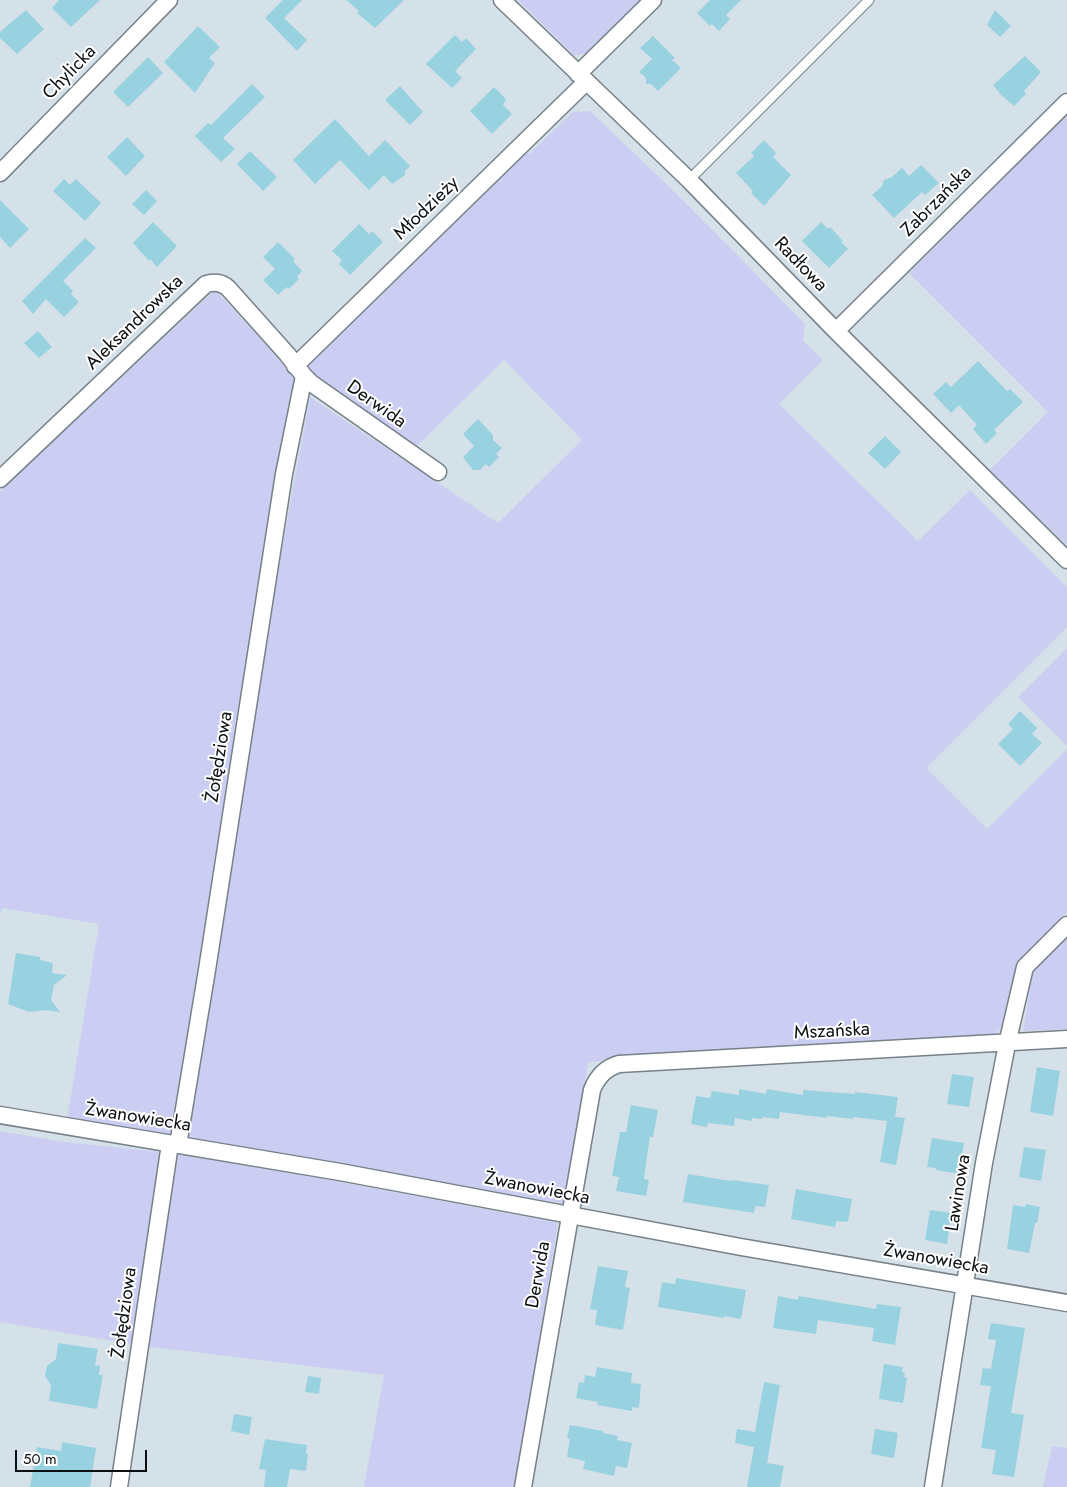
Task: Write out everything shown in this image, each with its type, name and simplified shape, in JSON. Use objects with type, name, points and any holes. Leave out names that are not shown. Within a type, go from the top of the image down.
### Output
[{"type":"street","name":"Chylicka","points":[[0,173],[169,0]]},
{"type":"street","name":"Radłowa","points":[[502,0],[690,180],[836,331],[1067,560]]},
{"type":"street","name":"Młodzieży","points":[[300,371],[582,78],[653,0]]},
{"type":"street","name":"Zabrzańska","points":[[836,331],[1067,102]]},
{"type":"street","name":"Aleksandrowska","points":[[0,479],[206,284],[223,283],[300,371]]},
{"type":"street","name":"Derwida","points":[[300,371],[328,395],[438,472]]},
{"type":"street","name":"Żołędziowa","points":[[119,1487],[174,1144],[210,950],[300,371]]},
{"type":"street","name":"Lawinowa","points":[[933,1487],[984,1163],[1007,1044],[1025,966],[1067,925]]},
{"type":"street","name":"Mszańska","points":[[602,1073],[610,1067],[619,1064],[1067,1040]]},
{"type":"street","name":"Derwida","points":[[523,1487],[592,1090],[602,1073]]},
{"type":"street","name":"Żwanowiecka","points":[[0,1115],[340,1172],[742,1247],[1067,1303]]},
{"type":"lane","points":[[690,180],[869,0]]},
{"type":"shaded area","points":[[518,0],[645,0],[591,53],[574,55]]},
{"type":"shaded area","points":[[590,111],[681,198],[805,324],[803,341],[823,360],[779,404],[918,541],[970,490],[1067,587],[1067,627],[926,768],[987,829],[1067,749],[1067,912],[1019,964],[1010,1010],[999,1031],[988,1037],[588,1062],[567,1204],[184,1139],[281,554],[310,397],[498,523],[582,440],[504,360],[416,447],[302,367],[366,309],[524,150],[529,154],[573,112]]},
{"type":"shaded area","points":[[1067,115],[1067,545],[989,471],[1048,412],[909,273]]},
{"type":"shaded area","points":[[215,290],[295,375],[172,1137],[67,1120],[99,924],[2,908],[0,916],[0,491]]},
{"type":"shaded area","points":[[1067,648],[1067,746],[1018,697]]},
{"type":"shaded area","points":[[1067,937],[1067,1029],[1023,1031],[1033,971]]},
{"type":"shaded area","points":[[0,1131],[64,1142],[161,1152],[131,1344],[0,1322]]},
{"type":"shaded area","points":[[176,1151],[558,1223],[515,1487],[364,1487],[384,1375],[144,1346]]},
{"type":"shaded area","points":[[1052,1446],[1067,1448],[1067,1487],[1043,1487]]},
{"type":"building","points":[[59,0],[100,0],[71,27],[52,8]]},
{"type":"building","points":[[283,0],[302,0],[284,18],[307,40],[297,51],[265,18]]},
{"type":"building","points":[[346,0],[404,0],[375,28],[357,13],[359,11]]},
{"type":"building","points":[[710,0],[741,0],[726,15],[730,19],[719,31],[712,24],[710,26],[697,13]]},
{"type":"building","points":[[26,10],[44,29],[17,54],[0,38],[0,32]]},
{"type":"building","points":[[995,10],[1011,26],[1000,37],[987,25]]},
{"type":"building","points":[[198,26],[220,47],[209,58],[215,63],[195,93],[164,62]]},
{"type":"building","points":[[455,35],[462,42],[466,38],[476,49],[455,71],[462,78],[452,88],[426,64]]},
{"type":"building","points":[[653,36],[675,58],[672,60],[681,68],[658,91],[651,84],[646,84],[646,78],[639,72],[652,59],[640,48]]},
{"type":"building","points":[[1025,56],[1041,72],[1024,91],[1026,94],[1014,106],[993,85]]},
{"type":"building","points":[[148,57],[163,73],[128,107],[113,92]]},
{"type":"building","points":[[252,84],[265,97],[223,138],[235,149],[221,162],[195,136],[208,123],[211,125]]},
{"type":"building","points":[[400,86],[423,112],[410,125],[385,100]]},
{"type":"building","points":[[494,87],[506,99],[503,105],[512,114],[492,134],[470,111]]},
{"type":"building","points":[[335,119],[369,156],[385,140],[410,166],[405,171],[405,175],[392,184],[384,175],[369,190],[340,160],[315,184],[293,160]]},
{"type":"building","points":[[127,137],[145,156],[126,176],[107,157]]},
{"type":"building","points":[[764,140],[776,153],[773,157],[791,175],[764,206],[751,193],[753,191],[736,173],[754,156],[751,153]]},
{"type":"building","points":[[250,151],[277,177],[263,191],[237,164]]},
{"type":"building","points":[[921,165],[939,183],[925,195],[922,192],[894,218],[872,195],[882,186],[884,180],[892,177],[902,168],[909,176]]},
{"type":"building","points":[[64,179],[70,185],[76,179],[101,203],[85,221],[53,191]]},
{"type":"building","points":[[146,190],[157,201],[144,215],[132,204]]},
{"type":"building","points":[[0,200],[29,229],[10,248],[0,237]]},
{"type":"building","points":[[153,222],[177,246],[157,267],[133,243]]},
{"type":"building","points":[[821,222],[828,229],[830,227],[848,249],[829,268],[802,241]]},
{"type":"building","points":[[359,224],[369,234],[372,231],[383,242],[350,275],[339,264],[342,260],[332,251]]},
{"type":"building","points":[[85,238],[96,248],[63,281],[73,291],[71,294],[79,302],[64,317],[46,299],[33,314],[22,301]]},
{"type":"building","points":[[278,242],[294,258],[294,262],[302,271],[297,277],[299,279],[289,289],[287,287],[278,295],[263,280],[275,269],[263,257]]},
{"type":"building","points":[[38,331],[52,347],[39,358],[24,343]]},
{"type":"building","points":[[978,361],[1007,391],[1010,389],[1023,402],[994,430],[997,433],[986,444],[973,429],[977,425],[959,405],[951,413],[933,394],[946,382],[951,387]]},
{"type":"building","points":[[478,419],[493,435],[493,440],[502,448],[496,454],[499,457],[489,467],[486,464],[480,470],[473,470],[463,457],[474,446],[463,434]]},
{"type":"building","points":[[885,436],[901,452],[885,469],[868,453]]},
{"type":"building","points":[[1020,711],[1037,728],[1032,734],[1042,743],[1020,766],[998,744],[1013,729],[1008,724]]},
{"type":"building","points":[[16,953],[40,957],[40,960],[53,963],[52,973],[67,975],[54,985],[51,1000],[60,1012],[46,1010],[29,1012],[8,1004]]},
{"type":"building","points":[[1037,1067],[1060,1071],[1053,1116],[1030,1112]]},
{"type":"building","points":[[952,1074],[974,1077],[969,1107],[947,1104]]},
{"type":"building","points":[[739,1089],[766,1094],[767,1089],[803,1095],[803,1090],[855,1094],[855,1092],[898,1097],[895,1117],[905,1118],[896,1165],[880,1162],[887,1121],[853,1117],[853,1119],[827,1116],[827,1118],[780,1112],[779,1119],[762,1117],[762,1119],[752,1118],[752,1121],[735,1118],[734,1126],[708,1123],[707,1127],[691,1124],[696,1096],[710,1098],[712,1091],[739,1095]]},
{"type":"building","points":[[631,1105],[658,1110],[653,1137],[650,1137],[646,1164],[644,1179],[649,1180],[646,1196],[616,1191],[619,1177],[612,1176],[620,1132],[626,1132]]},
{"type":"building","points":[[932,1138],[964,1143],[959,1174],[927,1167]]},
{"type":"building","points":[[1024,1147],[1046,1150],[1041,1181],[1019,1177]]},
{"type":"building","points":[[688,1174],[769,1185],[765,1207],[755,1206],[754,1213],[683,1202]]},
{"type":"building","points":[[796,1189],[852,1199],[848,1222],[836,1221],[835,1227],[791,1219]]},
{"type":"building","points":[[1026,1204],[1040,1207],[1029,1253],[1007,1249],[1013,1205],[1025,1207]]},
{"type":"building","points":[[930,1210],[952,1213],[947,1244],[925,1240]]},
{"type":"building","points":[[598,1266],[628,1271],[625,1287],[630,1288],[623,1330],[595,1325],[597,1310],[590,1309]]},
{"type":"building","points":[[676,1278],[746,1290],[741,1319],[658,1307],[662,1282],[675,1284]]},
{"type":"building","points":[[778,1296],[798,1300],[799,1296],[876,1309],[877,1304],[901,1307],[895,1345],[872,1341],[874,1328],[818,1320],[816,1334],[773,1328]]},
{"type":"building","points":[[991,1323],[1025,1328],[1011,1413],[1024,1415],[1014,1477],[992,1474],[996,1450],[981,1448],[991,1386],[980,1385],[983,1368],[991,1369],[996,1340],[988,1339]]},
{"type":"building","points":[[58,1343],[98,1349],[95,1365],[100,1366],[99,1375],[103,1375],[97,1409],[49,1401],[51,1385],[45,1376],[47,1366],[56,1359]]},
{"type":"building","points":[[884,1364],[903,1367],[902,1372],[905,1373],[904,1377],[907,1378],[903,1403],[879,1399]]},
{"type":"building","points":[[597,1367],[632,1373],[631,1383],[641,1384],[639,1408],[632,1407],[632,1411],[597,1405],[598,1402],[576,1398],[579,1382],[584,1383],[585,1375],[595,1377]]},
{"type":"building","points":[[308,1376],[321,1378],[319,1394],[305,1392]]},
{"type":"building","points":[[764,1382],[780,1385],[767,1463],[784,1466],[780,1487],[747,1487],[754,1447],[735,1443],[737,1429],[755,1432]]},
{"type":"building","points":[[234,1414],[252,1417],[249,1435],[231,1431]]},
{"type":"building","points":[[570,1425],[603,1431],[603,1433],[618,1436],[617,1440],[632,1443],[627,1468],[616,1466],[614,1476],[583,1469],[585,1461],[567,1457],[570,1439],[567,1438]]},
{"type":"building","points":[[875,1429],[898,1433],[894,1458],[871,1454]]},
{"type":"building","points":[[265,1439],[307,1445],[306,1471],[290,1469],[287,1487],[264,1487],[266,1470],[259,1469]]},
{"type":"building","points":[[62,1442],[96,1448],[90,1487],[30,1487],[37,1447],[61,1451]]}]
